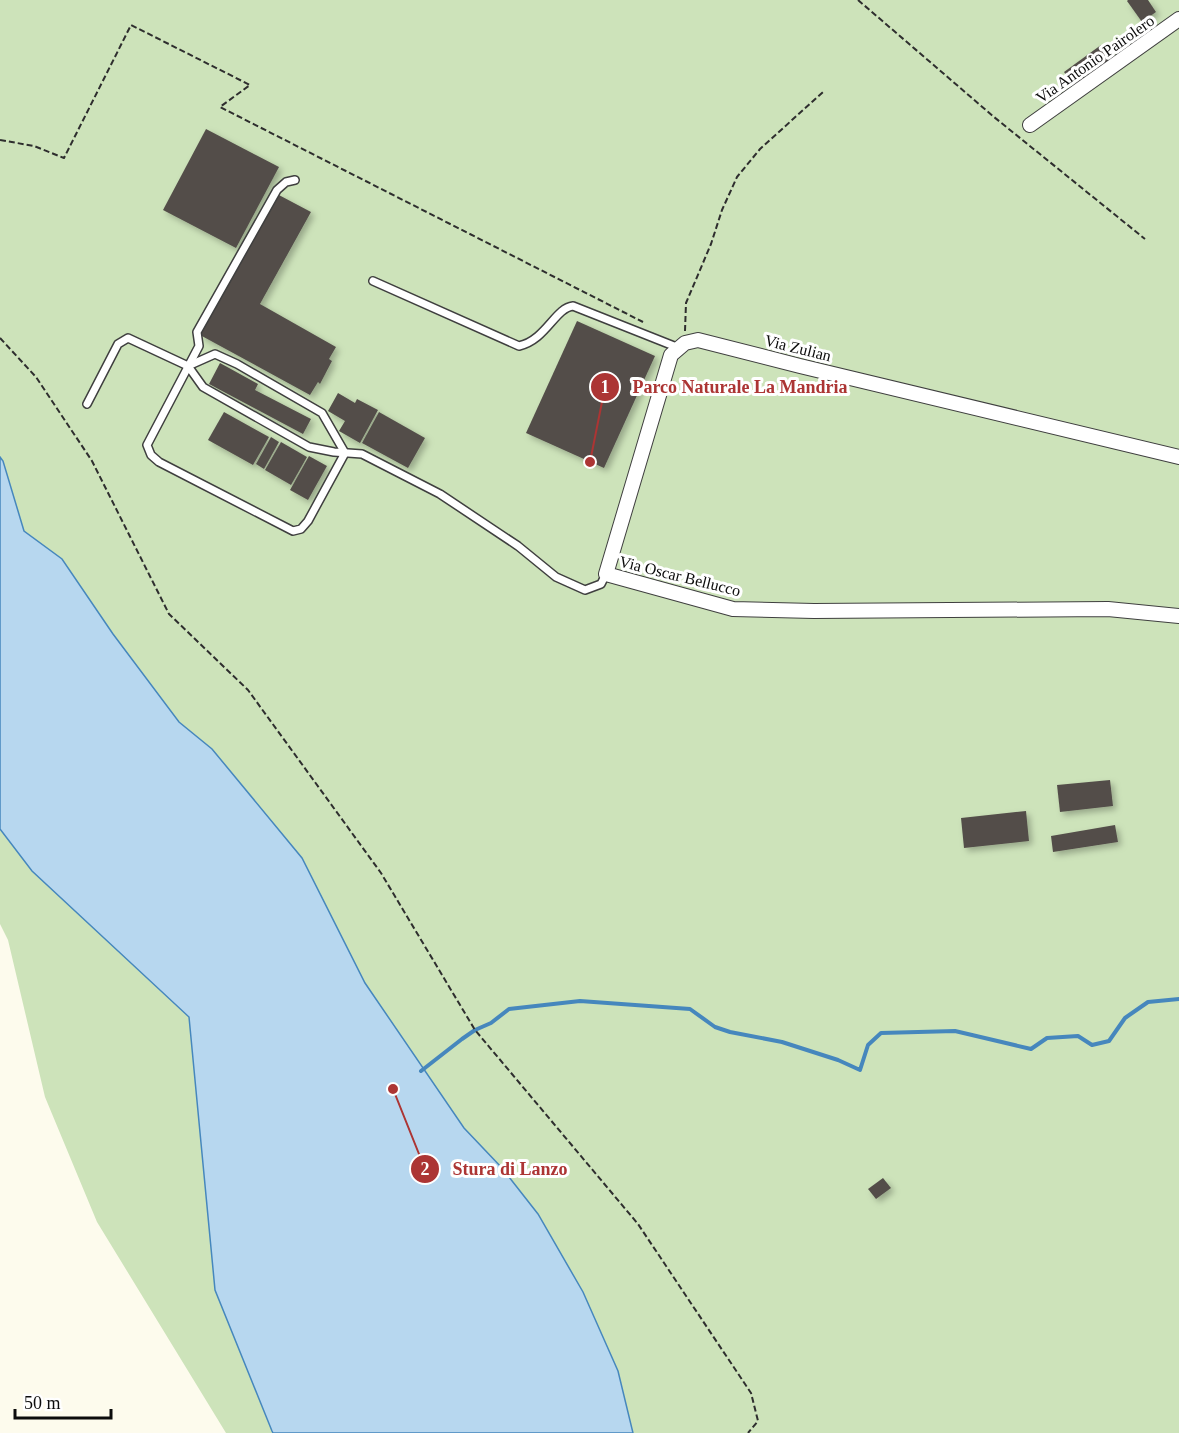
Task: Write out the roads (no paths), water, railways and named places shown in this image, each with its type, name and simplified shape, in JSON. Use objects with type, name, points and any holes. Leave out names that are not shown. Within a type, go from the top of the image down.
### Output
[{"type":"street","name":"Via Antonio Pairolero","points":[[1030,125],[1179,19]]},
{"type":"street","name":"Via Zulian","points":[[682,346],[698,340],[1179,457]]},
{"type":"street","points":[[606,574],[671,355],[682,346]]},
{"type":"street","name":"Via Oscar Bellucco","points":[[606,574],[733,609],[814,611],[1108,609],[1179,616]]},
{"type":"lane","points":[[87,404],[118,344],[128,338],[188,366],[215,354],[237,364],[322,413],[345,453],[308,521],[301,529],[293,531],[159,462],[151,455],[147,445],[188,366],[199,346],[197,332],[277,190],[286,182],[295,180]]},
{"type":"lane","points":[[373,281],[519,346],[530,343],[549,326],[560,312],[573,306],[682,346]]},
{"type":"lane","name":"Via Oscar Bellucco","points":[[188,366],[203,387],[309,447],[362,454],[440,494],[518,546],[556,576],[574,586],[585,590],[601,584],[606,574]]},
{"type":"water","points":[[0,457],[24,531],[62,559],[113,634],[179,722],[212,749],[302,858],[365,983],[464,1128],[502,1168],[538,1214],[583,1292],[618,1371],[633,1433],[273,1433],[215,1290],[189,1017],[32,871],[0,829]]},
{"type":"waterway","points":[[421,1071],[462,1039],[491,1023],[509,1009],[580,1001],[690,1009],[715,1027],[782,1042],[838,1060],[860,1070],[868,1045],[881,1033],[955,1031],[1031,1049],[1047,1038],[1078,1036],[1092,1045],[1109,1041],[1125,1018],[1148,1002],[1179,999]]},
{"type":"place","name":"Parco Naturale La Mandria","points":[[590,462]]},
{"type":"place","name":"Stura di Lanzo","points":[[393,1089]]}]
